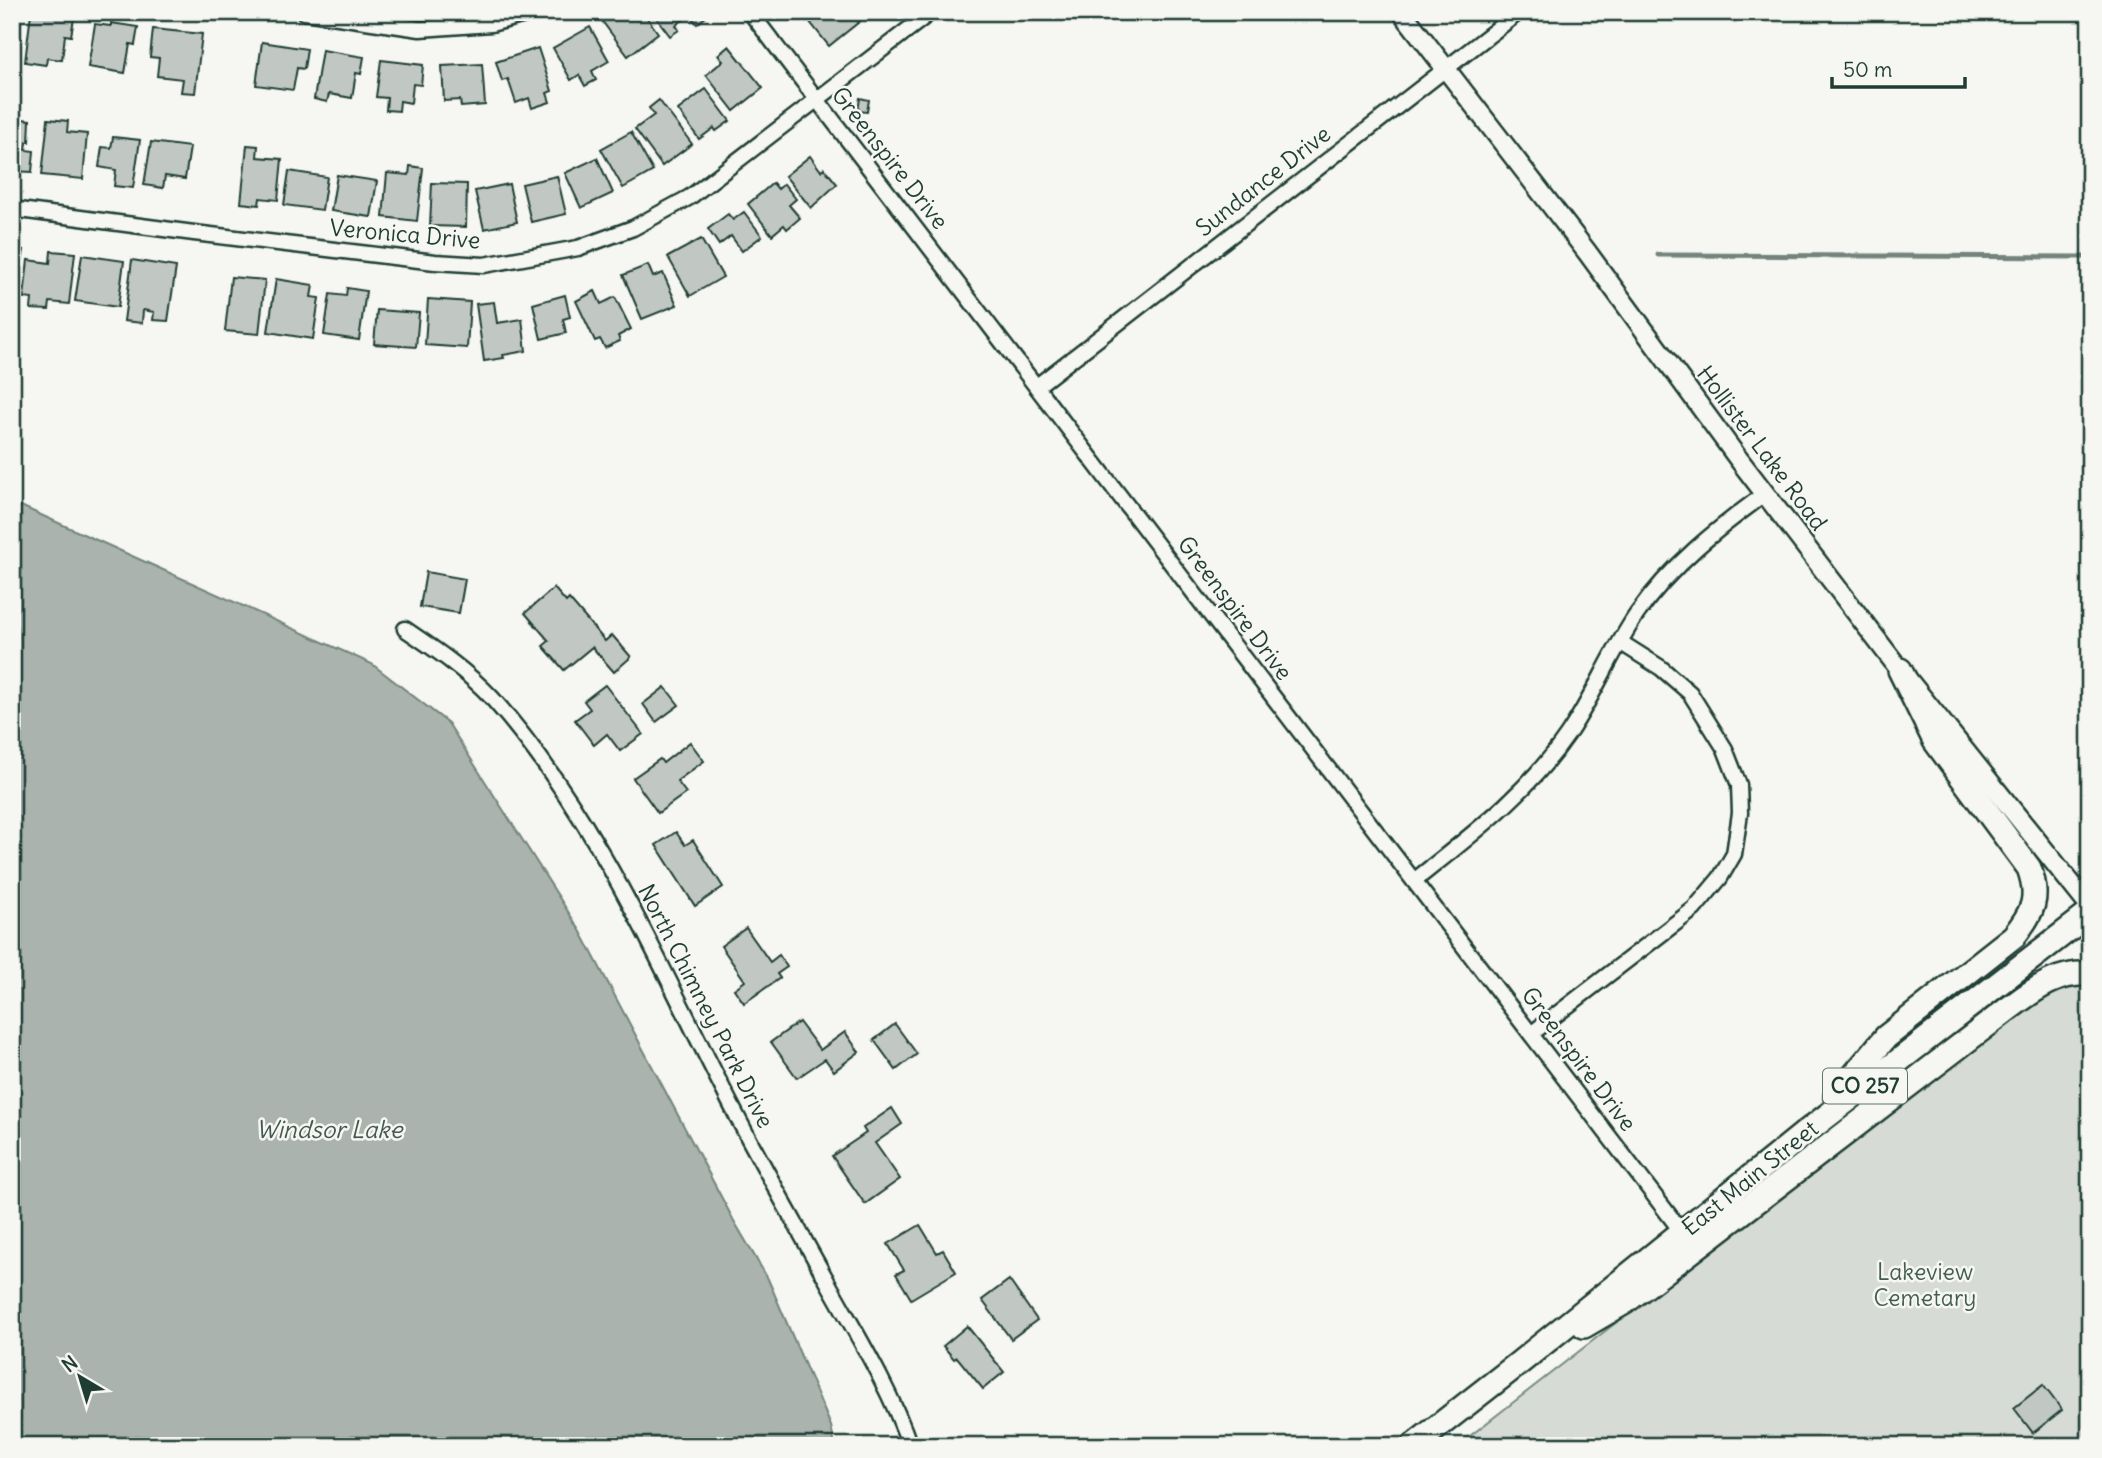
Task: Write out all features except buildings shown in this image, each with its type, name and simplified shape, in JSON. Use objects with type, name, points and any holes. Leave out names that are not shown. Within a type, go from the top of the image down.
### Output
[{"type":"main road","points":[[1805,1133],[1886,1037],[2014,936],[2027,920],[2035,894],[2029,867],[1935,741],[1900,670]]},
{"type":"main road","name":"East Main Street","points":[[1413,1446],[1805,1133],[2090,913]]},
{"type":"main road","points":[[1518,1364],[1625,1302],[2046,982],[2070,975],[2090,974]]},
{"type":"street","points":[[304,12],[419,29],[491,24],[536,12]]},
{"type":"street","name":"Greenspire Drive","points":[[750,12],[1682,1232]]},
{"type":"street","name":"Veronica Drive","points":[[12,209],[408,259],[484,265],[578,248],[633,228],[690,197],[932,12]]},
{"type":"street","name":"Hollister Lake Road","points":[[1402,12],[1587,252],[1737,457],[1900,670],[2090,907]]},
{"type":"street","name":"Sundance Drive","points":[[1037,386],[1519,12]]},
{"type":"street","points":[[1414,881],[1490,821],[1519,794],[1567,735],[1638,612],[1697,547],[1765,494]]},
{"type":"street","name":"North Chimney Park Drive","points":[[405,629],[454,663],[491,697],[572,803],[614,875],[733,1109],[873,1363],[910,1446]]},
{"type":"street","points":[[1531,1034],[1694,909],[1720,878],[1734,854],[1740,813],[1739,785],[1725,748],[1690,693],[1661,668],[1620,642]]},
{"type":"green space","name":"Lakeview Cemetary","points":[[2090,983],[2090,1446],[1457,1446],[2042,992]]},
{"type":"water","name":"Windsor Lake","points":[[12,502],[372,664],[448,723],[581,932],[734,1221],[768,1279],[831,1426],[835,1446],[12,1446]]},
{"type":"waterway","points":[[1658,255],[2090,257]]}]
